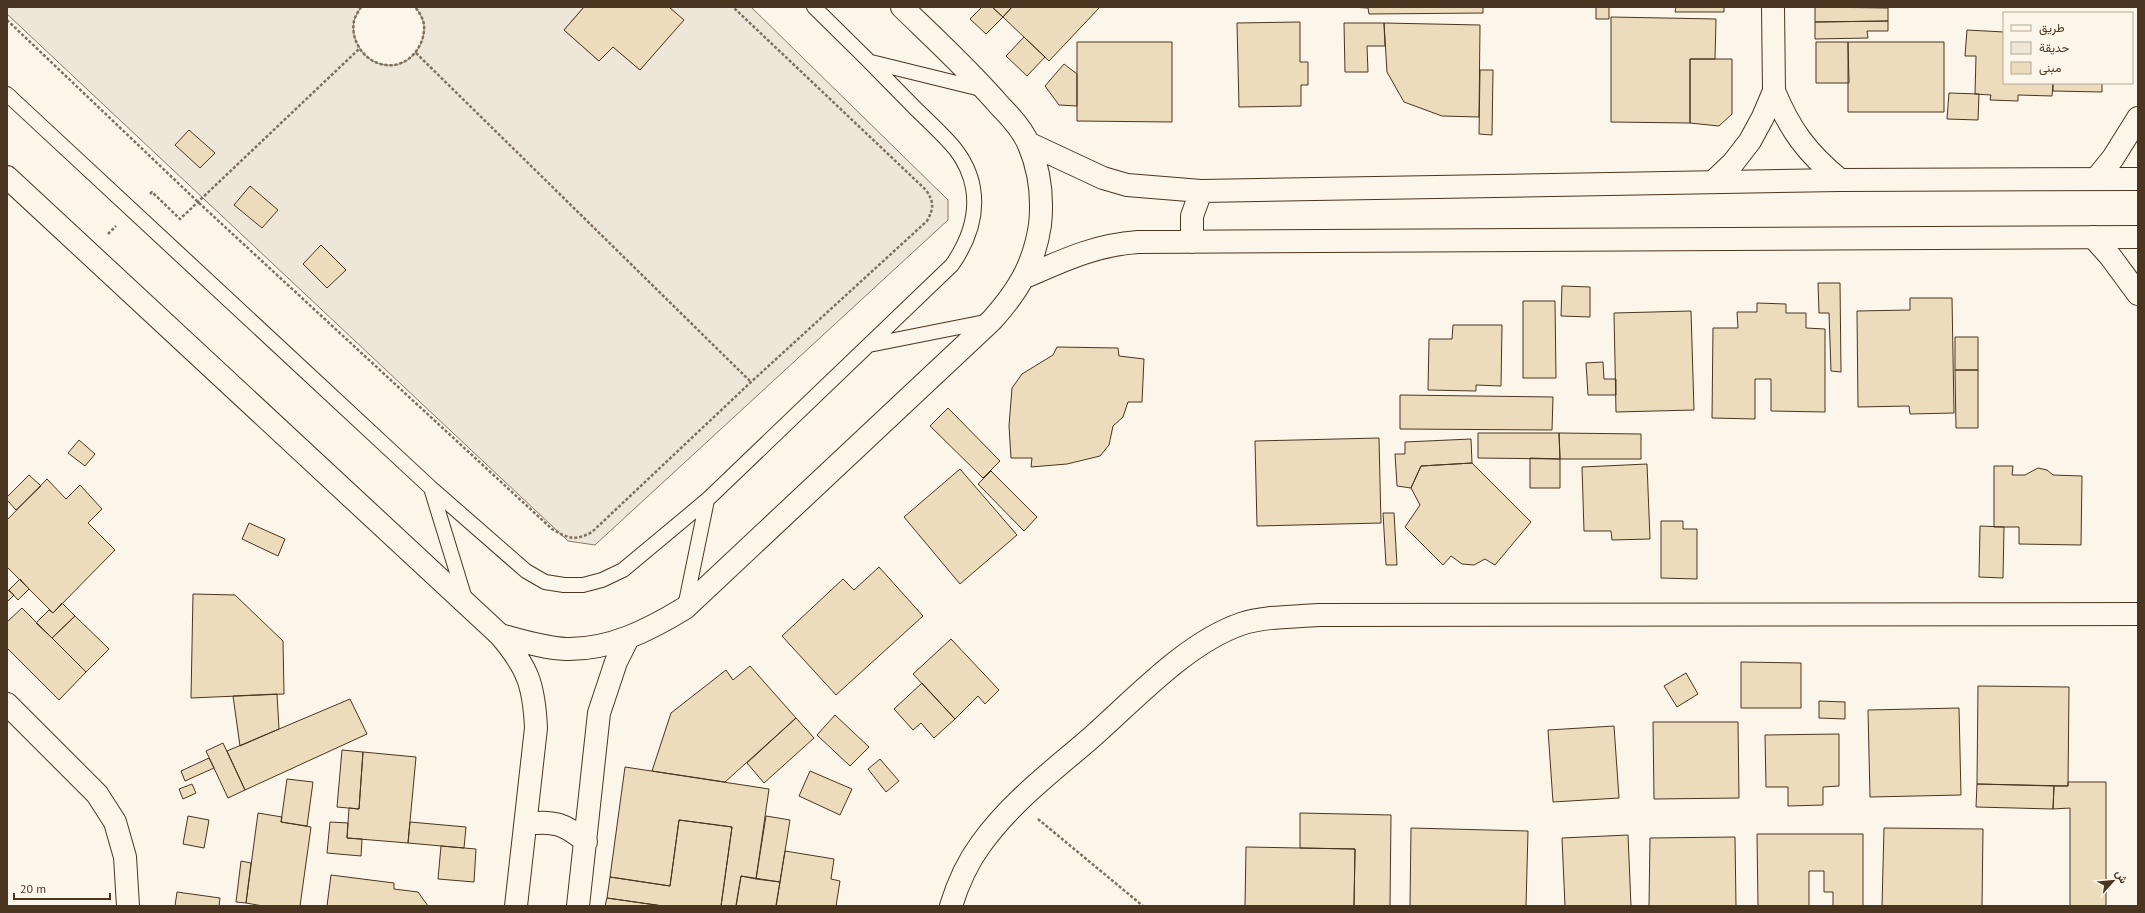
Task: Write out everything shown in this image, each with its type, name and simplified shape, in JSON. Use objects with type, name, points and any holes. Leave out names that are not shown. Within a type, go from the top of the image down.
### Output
[{"type":"street","points":[[500,635],[535,644],[566,649],[598,646],[628,638],[652,628],[685,608],[992,320],[1010,300],[1025,277],[1037,243],[1042,208],[1040,176],[1028,143],[1014,122],[987,91],[902,7]]},
{"type":"street","points":[[1773,7],[1774,91],[1784,117],[1800,141],[1818,162],[1840,180]]},
{"type":"street","points":[[1713,182],[1733,163],[1750,141],[1764,117],[1774,91]]},
{"type":"street","points":[[2096,179],[2113,158],[2138,118]]},
{"type":"street","points":[[1028,143],[1103,178],[1127,185],[1201,192],[1840,180],[2138,179]]},
{"type":"street","points":[[7,177],[500,635],[518,657],[529,680],[535,702],[536,728],[516,906]]},
{"type":"street","points":[[1192,242],[1192,216],[1201,192]]},
{"type":"street","points":[[2093,237],[2110,256],[2138,294]]},
{"type":"street","points":[[1025,277],[1068,257],[1116,243],[2138,237]]},
{"type":"street","points":[[951,906],[967,864],[981,843],[1018,802],[1175,664],[1206,640],[1242,624],[1277,618],[1335,615],[2138,614]]},
{"type":"street","points":[[578,906],[599,713],[616,662],[628,638]]},
{"type":"street","points":[[7,704],[97,794],[115,822],[125,857],[128,906]]},
{"type":"street","points":[[526,824],[543,821],[559,824],[574,831],[586,842]]},
{"type":"lane","points":[[7,94],[431,488],[526,571],[545,582],[564,585],[583,585],[595,582],[623,570],[707,500],[952,265],[964,248],[971,229],[975,209],[973,188],[967,168],[956,150],[871,62],[814,7]]},
{"type":"lane","points":[[871,62],[987,91]]},
{"type":"lane","points":[[869,346],[992,320]]},
{"type":"lane","points":[[431,488],[468,606]]},
{"type":"lane","points":[[685,608],[707,500]]},
{"type":"path","points":[[361,7],[354,20],[353,35],[359,49],[370,60],[386,66],[402,63],[416,53],[422,41],[425,28],[421,15],[416,7]]},
{"type":"path","points":[[7,20],[198,202],[552,528],[565,537],[580,538],[592,532],[751,382],[927,221],[934,210],[933,200],[926,190],[733,7]]},
{"type":"path","points":[[89,252],[152,192],[180,219],[359,49]]},
{"type":"path","points":[[416,53],[751,382]]},
{"type":"path","points":[[1018,802],[1143,906]]},
{"type":"green space","points":[[7,7],[361,7],[356,15],[353,29],[357,43],[361,50],[372,60],[386,65],[394,65],[407,60],[421,44],[424,23],[415,7],[584,7],[564,30],[599,61],[613,47],[640,70],[683,20],[669,7],[751,7],[948,200],[948,220],[595,545],[568,541],[7,14]]},
{"type":"building","points":[[584,7],[669,7],[684,20],[640,70],[613,47],[599,61],[564,30]]},
{"type":"building","points":[[982,7],[992,7],[1003,17],[986,34],[970,19]]},
{"type":"building","points":[[992,7],[1012,7],[1003,17]]},
{"type":"building","points":[[1012,7],[1100,7],[1049,61],[1003,17]]},
{"type":"building","points":[[1349,7],[1483,7],[1483,13],[1369,14],[1368,8]]},
{"type":"building","points":[[1596,7],[1609,7],[1609,19],[1596,19]]},
{"type":"building","points":[[1676,7],[1724,7],[1724,12],[1675,12]]},
{"type":"building","points":[[1815,7],[1888,8],[1888,21],[1815,22]]},
{"type":"building","points":[[1611,17],[1716,19],[1715,59],[1690,59],[1690,123],[1611,122]]},
{"type":"building","points":[[1888,21],[1888,31],[1867,31],[1868,38],[1815,39],[1815,22]]},
{"type":"building","points":[[1300,22],[1300,62],[1308,62],[1308,85],[1301,85],[1301,106],[1239,107],[1237,23]]},
{"type":"building","points":[[1344,23],[1384,23],[1385,46],[1367,46],[1368,72],[1345,72]]},
{"type":"building","points":[[1384,23],[1480,25],[1479,117],[1442,116],[1404,102],[1387,72]]},
{"type":"building","points":[[1967,30],[2003,32],[2003,84],[2053,84],[2052,96],[2018,95],[2018,101],[1990,100],[1991,95],[1975,94],[1976,56],[1965,56]]},
{"type":"building","points":[[1024,37],[1045,57],[1027,76],[1006,56]]},
{"type":"building","points":[[1077,42],[1172,42],[1172,122],[1077,121]]},
{"type":"building","points":[[1816,42],[1848,42],[1849,83],[1816,83]]},
{"type":"building","points":[[1848,42],[1944,42],[1944,112],[1848,112]]},
{"type":"building","points":[[1690,59],[1732,59],[1732,114],[1719,126],[1690,123]]},
{"type":"building","points":[[1064,64],[1077,74],[1077,106],[1059,105],[1045,86]]},
{"type":"building","points":[[1480,70],[1493,70],[1492,135],[1479,134]]},
{"type":"building","points":[[2053,84],[2102,84],[2102,92],[2053,91]]},
{"type":"building","points":[[1949,93],[1979,94],[1978,120],[1947,119]]},
{"type":"building","points":[[189,130],[215,153],[200,168],[175,145]]},
{"type":"building","points":[[250,186],[278,210],[262,228],[234,205]]},
{"type":"building","points":[[321,245],[346,270],[327,288],[303,264]]},
{"type":"building","points":[[1818,283],[1840,283],[1841,372],[1831,371],[1829,313],[1819,313]]},
{"type":"building","points":[[1562,286],[1590,287],[1590,317],[1561,316]]},
{"type":"building","points":[[1910,298],[1952,298],[1954,413],[1910,414],[1909,406],[1858,407],[1857,311],[1910,310]]},
{"type":"building","points":[[1523,301],[1555,301],[1556,378],[1523,378]]},
{"type":"building","points":[[1757,303],[1786,304],[1786,313],[1806,313],[1806,328],[1825,329],[1825,412],[1771,411],[1771,379],[1755,379],[1755,419],[1712,418],[1713,328],[1738,328],[1737,312],[1757,312]]},
{"type":"building","points":[[1691,311],[1694,410],[1616,412],[1614,313]]},
{"type":"building","points":[[1453,325],[1502,325],[1501,386],[1476,385],[1476,391],[1428,390],[1429,339],[1452,339]]},
{"type":"building","points":[[1955,337],[1978,337],[1978,370],[1955,370]]},
{"type":"building","points":[[1057,347],[1118,348],[1119,356],[1144,359],[1142,402],[1128,402],[1123,417],[1113,426],[1109,445],[1100,456],[1067,464],[1031,467],[1032,458],[1011,458],[1009,426],[1012,388],[1022,374],[1053,355]]},
{"type":"building","points":[[1603,362],[1604,379],[1616,379],[1616,395],[1588,395],[1586,363]]},
{"type":"building","points":[[1955,370],[1978,370],[1978,428],[1956,428]]},
{"type":"building","points":[[1400,395],[1553,397],[1552,430],[1400,429]]},
{"type":"building","points":[[948,408],[1000,461],[983,478],[930,426]]},
{"type":"building","points":[[1478,433],[1559,433],[1560,459],[1478,458]]},
{"type":"building","points":[[1559,433],[1641,434],[1641,459],[1560,459]]},
{"type":"building","points":[[1379,438],[1381,523],[1257,526],[1255,441]]},
{"type":"building","points":[[1471,439],[1472,463],[1421,466],[1411,488],[1397,486],[1395,454],[1405,454],[1405,442]]},
{"type":"building","points":[[79,440],[95,454],[85,466],[68,453]]},
{"type":"building","points":[[1530,458],[1560,459],[1560,488],[1530,488]]},
{"type":"building","points":[[1472,463],[1531,522],[1495,565],[1485,559],[1474,565],[1462,564],[1451,556],[1443,565],[1405,527],[1420,505],[1411,488],[1421,466]]},
{"type":"building","points":[[1647,464],[1650,539],[1612,540],[1611,531],[1584,531],[1582,467]]},
{"type":"building","points":[[1994,466],[2013,466],[2012,475],[2025,475],[2038,468],[2047,470],[2053,475],[2082,476],[2081,545],[2019,544],[2019,527],[1994,527]]},
{"type":"building","points":[[960,469],[1017,535],[960,584],[904,517]]},
{"type":"building","points":[[991,471],[1037,517],[1024,531],[978,484]]},
{"type":"building","points":[[29,475],[41,486],[16,510],[7,500],[7,497]]},
{"type":"building","points":[[47,479],[66,499],[80,485],[102,509],[88,523],[115,550],[53,613],[7,567],[7,520]]},
{"type":"building","points":[[1383,513],[1394,513],[1397,565],[1386,565]]},
{"type":"building","points":[[1661,521],[1683,521],[1683,529],[1697,529],[1697,579],[1661,578]]},
{"type":"building","points":[[249,523],[285,539],[278,556],[242,539]]},
{"type":"building","points":[[1980,526],[2004,527],[2003,578],[1979,577]]},
{"type":"building","points":[[879,567],[923,616],[836,695],[782,636],[843,579],[854,590]]},
{"type":"building","points":[[20,579],[29,589],[18,600],[9,590]]},
{"type":"building","points":[[7,589],[14,595],[7,602]]},
{"type":"building","points":[[193,594],[235,595],[283,641],[284,694],[191,698]]},
{"type":"building","points":[[62,603],[75,616],[52,638],[36,623],[49,610],[53,613]]},
{"type":"building","points":[[22,608],[86,672],[59,700],[7,648],[7,622]]},
{"type":"building","points":[[75,616],[109,649],[86,672],[52,638]]},
{"type":"building","points":[[951,639],[999,690],[985,704],[978,696],[955,719],[913,674]]},
{"type":"building","points":[[1741,662],[1801,663],[1801,708],[1741,708]]},
{"type":"building","points":[[750,666],[796,718],[725,782],[652,771],[671,713],[726,670],[733,680]]},
{"type":"building","points":[[1686,673],[1698,694],[1677,707],[1664,686]]},
{"type":"building","points":[[922,683],[955,719],[934,738],[921,723],[913,730],[894,709]]},
{"type":"building","points":[[1978,686],[2069,687],[2068,786],[1977,784]]},
{"type":"building","points":[[277,694],[279,729],[240,746],[233,696]]},
{"type":"building","points":[[350,699],[367,734],[245,790],[227,751]]},
{"type":"building","points":[[1819,701],[1845,702],[1845,719],[1819,718]]},
{"type":"building","points":[[1959,708],[1961,795],[1870,797],[1868,710]]},
{"type":"building","points":[[835,715],[869,747],[850,766],[817,735]]},
{"type":"building","points":[[796,718],[814,738],[764,783],[747,763]]},
{"type":"building","points":[[1653,722],[1738,722],[1739,798],[1654,799]]},
{"type":"building","points":[[1614,726],[1619,798],[1553,802],[1548,730]]},
{"type":"building","points":[[1839,734],[1839,786],[1823,787],[1823,805],[1788,806],[1788,787],[1766,787],[1765,735]]},
{"type":"building","points":[[223,743],[245,790],[228,798],[206,751]]},
{"type":"building","points":[[342,750],[363,752],[359,809],[337,807]]},
{"type":"building","points":[[363,752],[416,757],[408,843],[347,838],[349,808],[359,809]]},
{"type":"building","points":[[209,758],[214,768],[185,781],[181,771]]},
{"type":"building","points":[[880,759],[899,781],[886,792],[868,769]]},
{"type":"building","points":[[625,767],[769,789],[756,879],[741,876],[736,906],[721,906],[732,827],[679,820],[670,886],[610,877]]},
{"type":"building","points":[[810,771],[852,789],[840,815],[799,796]]},
{"type":"building","points":[[287,779],[313,782],[307,826],[281,822]]},
{"type":"building","points":[[2068,782],[2106,782],[2106,906],[2070,906],[2070,808],[2053,809],[2054,786],[2068,786]]},
{"type":"building","points":[[192,784],[196,793],[183,799],[179,789]]},
{"type":"building","points":[[1977,784],[2054,786],[2053,809],[1976,807]]},
{"type":"building","points":[[258,813],[282,817],[281,822],[311,827],[300,906],[263,906],[246,903]]},
{"type":"building","points":[[1300,813],[1391,815],[1390,906],[1354,906],[1355,849],[1300,848]]},
{"type":"building","points":[[188,816],[209,820],[204,848],[183,844]]},
{"type":"building","points":[[766,816],[790,820],[780,882],[756,879]]},
{"type":"building","points":[[679,820],[732,827],[721,906],[663,906],[607,898],[610,877],[670,886]]},
{"type":"building","points":[[330,822],[348,823],[347,838],[362,839],[361,856],[327,853]]},
{"type":"building","points":[[410,822],[466,827],[464,848],[408,843]]},
{"type":"building","points":[[1411,828],[1528,831],[1526,906],[1410,906]]},
{"type":"building","points":[[1884,828],[1983,829],[1982,906],[1882,906]]},
{"type":"building","points":[[1757,834],[1863,834],[1863,906],[1833,906],[1833,892],[1824,892],[1824,871],[1809,871],[1809,906],[1758,906]]},
{"type":"building","points":[[1628,835],[1631,906],[1565,906],[1562,838]]},
{"type":"building","points":[[1735,837],[1736,906],[1649,906],[1650,838]]},
{"type":"building","points":[[441,846],[476,849],[474,882],[438,879]]},
{"type":"building","points":[[1246,847],[1355,849],[1354,906],[1245,906]]},
{"type":"building","points":[[785,851],[834,859],[831,879],[840,881],[836,906],[776,906]]},
{"type":"building","points":[[241,861],[251,863],[246,903],[236,902]]},
{"type":"building","points":[[331,875],[394,883],[394,889],[418,892],[428,906],[327,906]]},
{"type":"building","points":[[741,876],[780,882],[776,906],[736,906]]},
{"type":"building","points":[[177,892],[220,898],[219,906],[175,906]]},
{"type":"building","points":[[607,898],[663,906],[605,906]]}]
